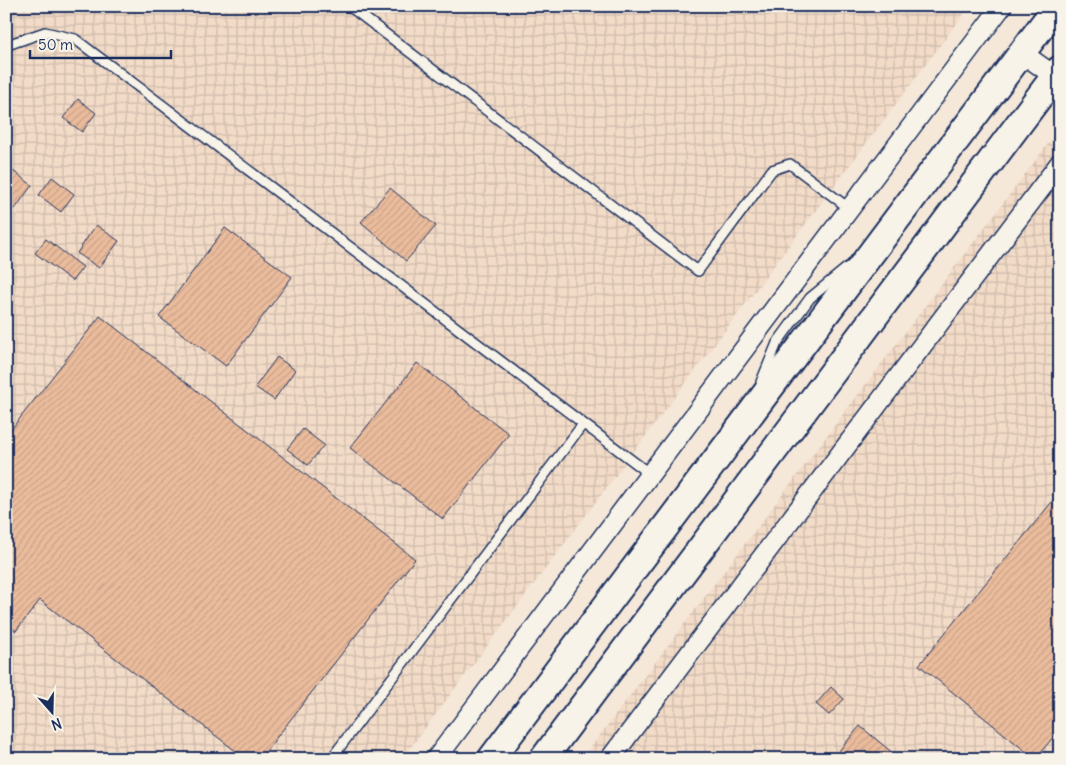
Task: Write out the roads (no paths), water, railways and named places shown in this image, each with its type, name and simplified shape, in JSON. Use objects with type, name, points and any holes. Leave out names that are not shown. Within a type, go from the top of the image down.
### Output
[{"type":"street","points":[[436,759],[1002,6]]},
{"type":"street","points":[[491,759],[1057,6]]},
{"type":"street","points":[[543,759],[1058,76],[1022,53]]},
{"type":"street","points":[[610,759],[1060,163]]},
{"type":"lane","points":[[349,6],[698,271],[772,170],[790,164],[850,209]]},
{"type":"lane","points":[[6,48],[10,44],[45,32],[75,39],[650,474]]},
{"type":"lane","points":[[331,759],[583,424]]},
{"type":"lane","points":[[6,754],[13,759]]}]
